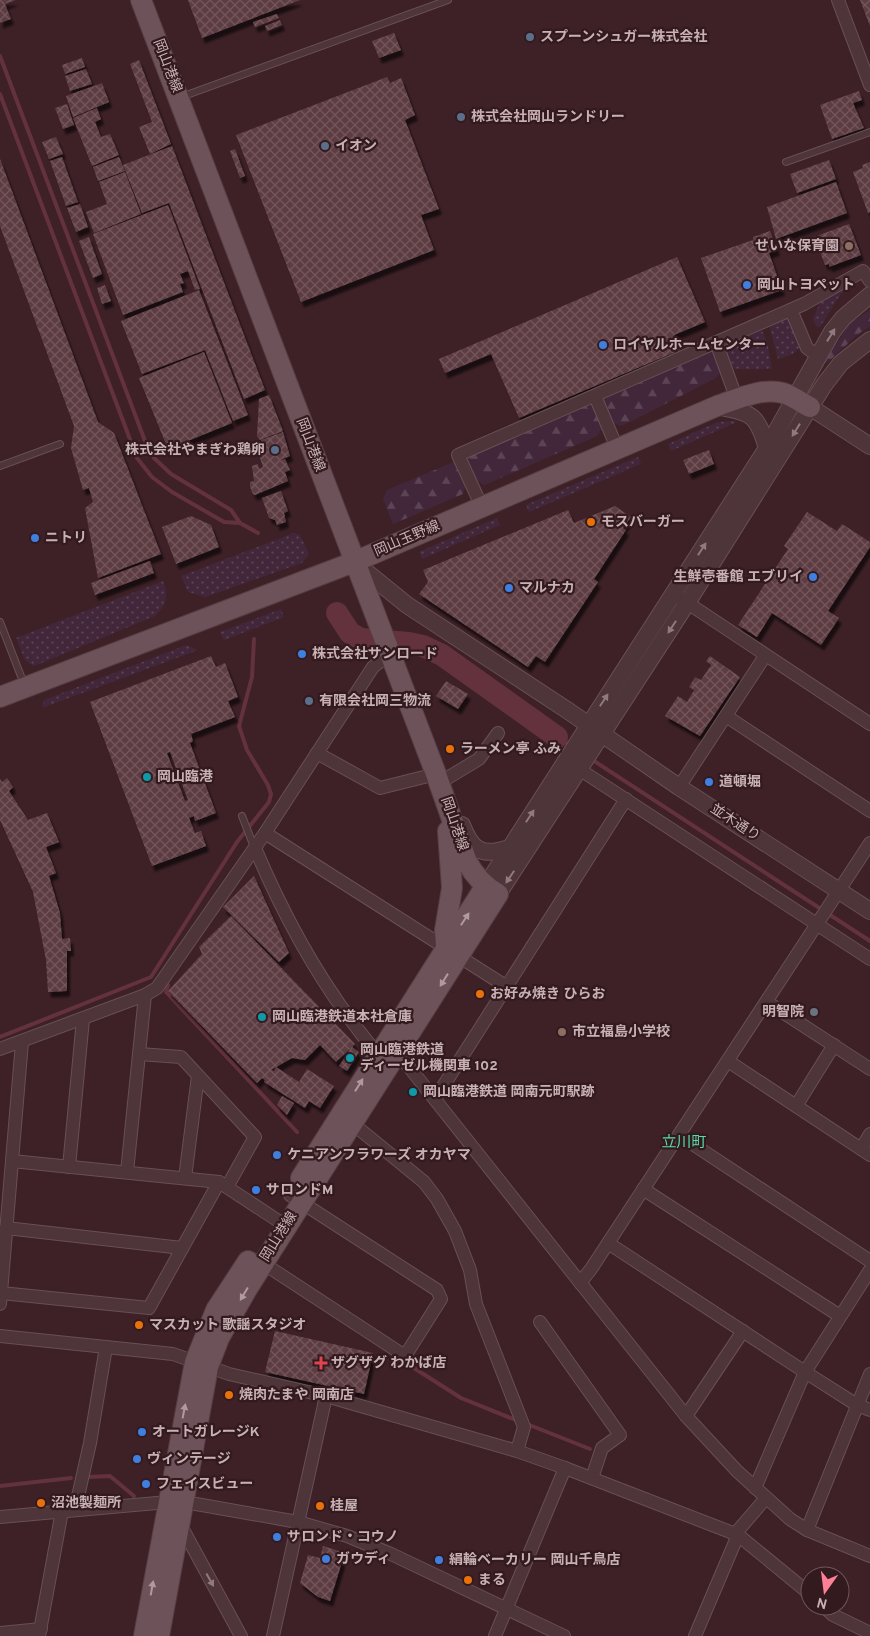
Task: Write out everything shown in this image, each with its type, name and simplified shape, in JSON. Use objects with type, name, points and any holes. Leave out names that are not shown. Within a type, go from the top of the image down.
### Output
[{"type":"main road","name":"岡山港線","points":[[142,0],[440,785],[467,862],[473,874],[492,891],[257,1260],[229,1318],[202,1364],[176,1509],[159,1636]]},
{"type":"main road","name":"岡山玉野線","points":[[0,697],[354,562],[717,406],[753,394],[773,392],[786,394],[803,403]]},
{"type":"main road","points":[[440,785],[452,888],[446,930],[452,952]]},
{"type":"main road","name":"岡山港線","points":[[144,1636],[176,1509]]},
{"type":"street","points":[[838,0],[870,85]]},
{"type":"street","points":[[482,507],[458,455],[791,310],[863,271],[870,281]]},
{"type":"street","points":[[492,891],[509,848],[580,755],[602,734],[687,603],[803,403],[818,356],[843,318],[870,295]]},
{"type":"street","points":[[791,310],[807,348],[818,356]]},
{"type":"street","points":[[492,891],[580,755],[588,724],[766,448],[803,403],[840,363],[870,340]]},
{"type":"street","points":[[716,342],[737,400]]},
{"type":"street","points":[[595,396],[617,448]]},
{"type":"street","points":[[803,403],[870,446]]},
{"type":"street","points":[[717,406],[747,414],[754,418],[760,426],[766,448]]},
{"type":"street","name":"並木通り","points":[[354,562],[407,605],[588,724],[835,897],[870,910]]},
{"type":"street","points":[[673,594],[870,724]]},
{"type":"street","points":[[0,1049],[145,995],[157,988],[252,843],[265,833],[373,667],[390,654]]},
{"type":"street","points":[[679,787],[766,656]]},
{"type":"street","points":[[726,716],[870,811]]},
{"type":"street","points":[[317,753],[380,788],[440,785],[478,759],[498,732]]},
{"type":"street","points":[[580,755],[626,799],[820,921],[870,959]]},
{"type":"street","points":[[440,785],[460,818],[468,841],[472,846],[488,852],[509,848]]},
{"type":"street","points":[[435,1098],[626,799]]},
{"type":"street","points":[[265,833],[507,987]]},
{"type":"street","points":[[252,843],[276,898],[316,970],[388,1053],[435,1098],[704,1438],[766,1498],[807,1530],[870,1556]]},
{"type":"street","points":[[580,1283],[870,843]]},
{"type":"street","points":[[127,1172],[145,995]]},
{"type":"street","points":[[767,1002],[870,1068]]},
{"type":"street","points":[[69,1167],[83,1019]]},
{"type":"street","points":[[22,1042],[0,1298],[149,1308],[182,1248],[255,1138],[181,1057],[139,1054]]},
{"type":"street","points":[[796,1106],[834,1045]]},
{"type":"street","points":[[728,1061],[865,1152],[870,1134]]},
{"type":"street","points":[[185,1178],[198,1076]]},
{"type":"street","points":[[346,1119],[424,1182],[437,1199],[455,1231],[470,1270],[476,1304],[522,1422],[516,1451]]},
{"type":"street","points":[[679,1135],[870,1261]]},
{"type":"street","points":[[12,1161],[185,1178],[223,1184],[281,1223]]},
{"type":"street","points":[[643,1190],[840,1316]]},
{"type":"street","points":[[257,1260],[405,1356],[441,1299],[437,1290],[296,1198]]},
{"type":"street","points":[[6,1228],[182,1248]]},
{"type":"street","points":[[608,1243],[805,1372],[857,1405],[870,1410]]},
{"type":"street","points":[[755,1488],[805,1372],[870,1270]]},
{"type":"street","points":[[540,1322],[620,1435],[602,1448],[592,1478]]},
{"type":"street","points":[[686,1416],[743,1331]]},
{"type":"street","points":[[0,1336],[173,1354],[229,1374],[326,1396],[516,1451],[592,1478],[737,1535],[800,1586]]},
{"type":"street","points":[[0,1634],[40,1632],[68,1510],[90,1443],[106,1347]]},
{"type":"street","points":[[807,1530],[870,1374]]},
{"type":"street","points":[[274,1636],[326,1396]]},
{"type":"street","points":[[495,1636],[565,1468]]},
{"type":"street","points":[[695,1636],[737,1535],[766,1498]]},
{"type":"street","points":[[176,1509],[240,1636]]},
{"type":"street","points":[[0,1517],[68,1510],[176,1509],[298,1522],[347,1536],[391,1554],[564,1636]]},
{"type":"street","points":[[832,1616],[870,1634]]},
{"type":"lane","points":[[180,98],[448,0]]},
{"type":"lane","points":[[786,162],[870,132]]},
{"type":"lane","points":[[0,466],[60,444]]},
{"type":"lane","points":[[0,622],[25,688]]},
{"type":"lane","points":[[242,816],[252,843]]},
{"type":"green space","points":[[844,289],[820,327],[816,326],[813,319],[822,298]]},
{"type":"green space","points":[[870,310],[870,327],[858,334],[828,362],[824,363],[849,324]]},
{"type":"green space","points":[[785,318],[789,320],[800,348],[791,355],[778,359],[770,328],[772,323]]},
{"type":"green space","points":[[761,328],[767,342],[772,369],[735,369],[731,366],[722,344]]},
{"type":"green space","points":[[714,348],[721,372],[716,378],[630,422],[620,426],[612,422],[600,397]]},
{"type":"green space","points":[[592,401],[603,427],[597,436],[484,485],[476,480],[466,458]]},
{"type":"green space","points":[[718,422],[737,422],[671,451],[668,444]]},
{"type":"green space","points":[[638,457],[641,464],[529,512],[526,505]]},
{"type":"green space","points":[[456,461],[466,485],[463,494],[393,524],[383,499],[387,490]]},
{"type":"green space","points":[[497,518],[500,525],[422,559],[419,552]]},
{"type":"green space","points":[[294,533],[300,535],[309,554],[302,563],[205,597],[188,592],[181,576]]},
{"type":"green space","points":[[163,581],[166,600],[155,616],[39,664],[33,666],[25,660],[16,638]]},
{"type":"green space","points":[[281,609],[284,617],[224,640],[220,632]]},
{"type":"green space","points":[[186,645],[198,650],[42,708],[44,700]]},
{"type":"building","points":[[0,0],[16,0],[5,4],[11,19],[0,23]]},
{"type":"building","points":[[188,0],[300,0],[202,38]]},
{"type":"building","points":[[860,0],[870,0],[870,26]]},
{"type":"building","points":[[277,14],[279,18],[255,27],[253,22]]},
{"type":"building","points":[[280,20],[282,25],[267,31],[265,26]]},
{"type":"building","points":[[394,33],[401,50],[379,58],[372,41]]},
{"type":"building","points":[[82,58],[85,67],[65,74],[62,65]]},
{"type":"building","points":[[139,60],[171,144],[150,154],[139,127],[152,122],[130,64]]},
{"type":"building","points":[[86,69],[92,84],[70,91],[65,76]]},
{"type":"building","points":[[387,77],[390,83],[401,78],[415,115],[405,120],[439,209],[421,215],[434,250],[301,302],[236,135]]},
{"type":"building","points":[[102,83],[109,102],[73,117],[66,96]]},
{"type":"building","points":[[859,91],[862,100],[853,103],[864,128],[832,139],[820,105]]},
{"type":"building","points":[[67,104],[74,125],[63,129],[55,108]]},
{"type":"building","points":[[97,108],[101,119],[95,122],[101,137],[110,134],[119,155],[92,166],[73,118]]},
{"type":"building","points":[[56,137],[63,154],[49,159],[42,142]]},
{"type":"building","points":[[172,146],[265,390],[244,399],[169,203],[142,213],[123,165]]},
{"type":"building","points":[[235,149],[245,176],[240,178],[230,151]]},
{"type":"building","points":[[62,157],[78,202],[66,206],[50,161]]},
{"type":"building","points":[[119,157],[125,171],[98,181],[93,167]]},
{"type":"building","points":[[0,159],[98,422],[114,433],[161,554],[98,578],[85,508],[93,502],[89,488],[83,490],[71,448],[74,426],[0,226]]},
{"type":"building","points":[[829,160],[836,179],[797,193],[790,174]]},
{"type":"building","points":[[870,162],[870,212],[868,213],[853,172],[863,168],[862,165]]},
{"type":"building","points":[[125,172],[141,214],[94,233],[86,212],[107,204],[99,182]]},
{"type":"building","points":[[836,182],[847,213],[776,239],[767,207]]},
{"type":"building","points":[[80,204],[88,227],[76,232],[67,208]]},
{"type":"building","points":[[168,205],[200,289],[195,290],[188,271],[180,274],[184,283],[180,284],[183,292],[123,315],[93,234]]},
{"type":"building","points":[[849,224],[861,255],[829,267],[829,264],[825,265],[814,237]]},
{"type":"building","points":[[770,231],[777,250],[769,253],[782,290],[720,312],[701,258],[753,240],[753,237]]},
{"type":"building","points":[[89,237],[102,274],[93,278],[79,241]]},
{"type":"building","points":[[677,257],[705,322],[674,335],[680,350],[519,418],[491,354],[445,373],[439,359]]},
{"type":"building","points":[[105,285],[111,301],[102,304],[97,288]]},
{"type":"building","points":[[199,290],[248,415],[233,421],[205,350],[142,374],[121,321]]},
{"type":"building","points":[[204,352],[232,423],[168,449],[139,378]]},
{"type":"building","points":[[269,395],[283,431],[260,440],[257,436],[259,399]]},
{"type":"building","points":[[283,432],[290,456],[278,461],[285,459],[290,470],[285,472],[288,481],[255,495],[250,487],[250,482],[254,481],[252,466],[258,464],[259,469],[263,467],[258,452],[264,450],[261,440]]},
{"type":"building","points":[[709,450],[714,464],[689,474],[683,460]]},
{"type":"building","points":[[281,491],[288,511],[284,513],[286,522],[277,525],[275,520],[269,518],[262,498]]},
{"type":"building","name":"マルナカ","points":[[615,506],[631,517],[623,528],[626,530],[594,579],[598,582],[545,662],[536,656],[528,667],[419,594],[428,582],[423,570],[568,510],[574,523]]},
{"type":"building","points":[[807,512],[837,531],[842,524],[870,542],[870,547],[828,611],[839,618],[821,645],[772,613],[757,637],[738,625],[788,549],[784,546]]},
{"type":"building","points":[[191,516],[211,525],[219,547],[176,564],[162,527]]},
{"type":"building","points":[[150,561],[154,573],[95,595],[91,583]]},
{"type":"building","name":"岡山臨港","points":[[211,656],[216,667],[225,663],[238,697],[228,701],[235,717],[191,734],[193,741],[190,743],[216,813],[195,821],[194,816],[189,818],[195,833],[201,831],[206,846],[152,866],[90,702]],"holes":[[[170,752],[188,800],[185,801],[167,753]]]},
{"type":"building","points":[[710,656],[740,677],[700,736],[665,716],[678,696],[687,702],[694,690],[689,687],[695,677],[701,680],[711,665],[706,661]]},
{"type":"building","points":[[446,681],[468,694],[458,709],[436,696]]},
{"type":"building","points":[[7,778],[13,787],[9,791],[28,820],[47,813],[59,842],[46,847],[56,873],[49,876],[60,913],[62,939],[70,938],[71,951],[67,951],[67,991],[48,992],[46,960],[33,892],[0,820],[0,779],[2,782]]},
{"type":"building","points":[[254,876],[289,953],[279,962],[223,907]]},
{"type":"building","name":"岡山臨港鉄道本社倉庫","points":[[231,916],[355,1044],[352,1047],[359,1052],[347,1071],[339,1066],[351,1048],[336,1062],[320,1045],[305,1060],[292,1058],[276,1067],[299,1082],[307,1069],[334,1086],[320,1108],[309,1101],[305,1108],[264,1082],[265,1080],[262,1078],[257,1083],[168,991],[202,954],[199,947]]},
{"type":"building","points":[[282,1096],[294,1103],[287,1115],[277,1105]]},
{"type":"building","points":[[275,1331],[373,1353],[364,1394],[265,1372]]},
{"type":"building","points":[[323,1546],[339,1551],[342,1562],[330,1601],[318,1597],[300,1583],[308,1555],[320,1558]]},
{"type":"waterway","points":[[0,56],[145,441],[154,458],[171,474],[231,510],[240,523],[258,533]]},
{"type":"waterway","points":[[0,94],[137,458],[152,477],[172,492],[224,522],[240,523]]},
{"type":"waterway","points":[[337,613],[350,633],[361,639],[409,643],[423,646],[442,655],[557,737]]},
{"type":"waterway","points":[[0,1037],[151,977],[237,842],[269,802],[271,794],[268,785],[247,750],[239,726],[252,677],[254,639]]},
{"type":"waterway","points":[[557,737],[571,746]]},
{"type":"waterway","points":[[591,759],[870,941]]},
{"type":"waterway","points":[[163,981],[168,985],[166,992],[297,1132]]},
{"type":"waterway","points":[[403,1361],[461,1398],[518,1421]]},
{"type":"waterway","points":[[527,1424],[590,1449]]},
{"type":"waterway","points":[[88,1477],[110,1476],[134,1496]]},
{"type":"waterway","points":[[0,1486],[71,1478]]},
{"type":"place","name":"スプーンシュガー株式会社","points":[[530,37]]},
{"type":"place","name":"株式会社岡山ランドリー","points":[[461,117]]},
{"type":"place","name":"イオン","points":[[325,146]]},
{"type":"place","name":"せいな保育園","points":[[849,246]]},
{"type":"place","name":"岡山トヨペット","points":[[747,285]]},
{"type":"place","name":"ロイヤルホームセンター","points":[[603,345]]},
{"type":"place","name":"株式会社やまぎわ鶏卵","points":[[275,450]]},
{"type":"place","name":"モスバーガー","points":[[591,522]]},
{"type":"place","name":"ニトリ","points":[[35,538]]},
{"type":"place","name":"生鮮壱番館 エブリイ","points":[[813,577]]},
{"type":"place","name":"マルナカ","points":[[509,588]]},
{"type":"place","name":"株式会社サンロード","points":[[302,654]]},
{"type":"place","name":"有限会社岡三物流","points":[[309,701]]},
{"type":"place","name":"ラーメン亭 ふみ","points":[[450,749]]},
{"type":"place","name":"岡山臨港","points":[[147,777]]},
{"type":"place","name":"道頓堀","points":[[709,782]]},
{"type":"place","name":"お好み焼き ひらお","points":[[480,994]]},
{"type":"place","name":"明智院","points":[[814,1012]]},
{"type":"place","name":"岡山臨港鉄道本社倉庫","points":[[262,1017]]},
{"type":"place","name":"市立福島小学校","points":[[562,1032]]},
{"type":"place","name":"岡山臨港鉄道 ディーゼル機関車 102","points":[[350,1058]]},
{"type":"place","name":"岡山臨港鉄道 岡南元町駅跡","points":[[413,1092]]},
{"type":"place","name":"ケニアンフラワーズ オカヤマ","points":[[277,1155]]},
{"type":"place","name":"サロンドM","points":[[256,1190]]},
{"type":"place","name":"マスカット 歌謡スタジオ","points":[[139,1325]]},
{"type":"place","name":"ザグザグ わかば店","points":[[321,1363]]},
{"type":"place","name":"焼肉たまや 岡南店","points":[[229,1395]]},
{"type":"place","name":"オートガレージK","points":[[142,1432]]},
{"type":"place","name":"ヴィンテージ","points":[[137,1459]]},
{"type":"place","name":"フェイスビュー","points":[[146,1484]]},
{"type":"place","name":"沼池製麺所","points":[[41,1503]]},
{"type":"place","name":"桂屋","points":[[320,1506]]},
{"type":"place","name":"サロンド・コウノ","points":[[277,1537]]},
{"type":"place","name":"ガウディ","points":[[326,1559]]},
{"type":"place","name":"絹輪ベーカリー 岡山千鳥店","points":[[439,1560]]},
{"type":"place","name":"まる","points":[[468,1580]]},
{"type":"district","name":"立川町","points":[[684,1143]]}]
